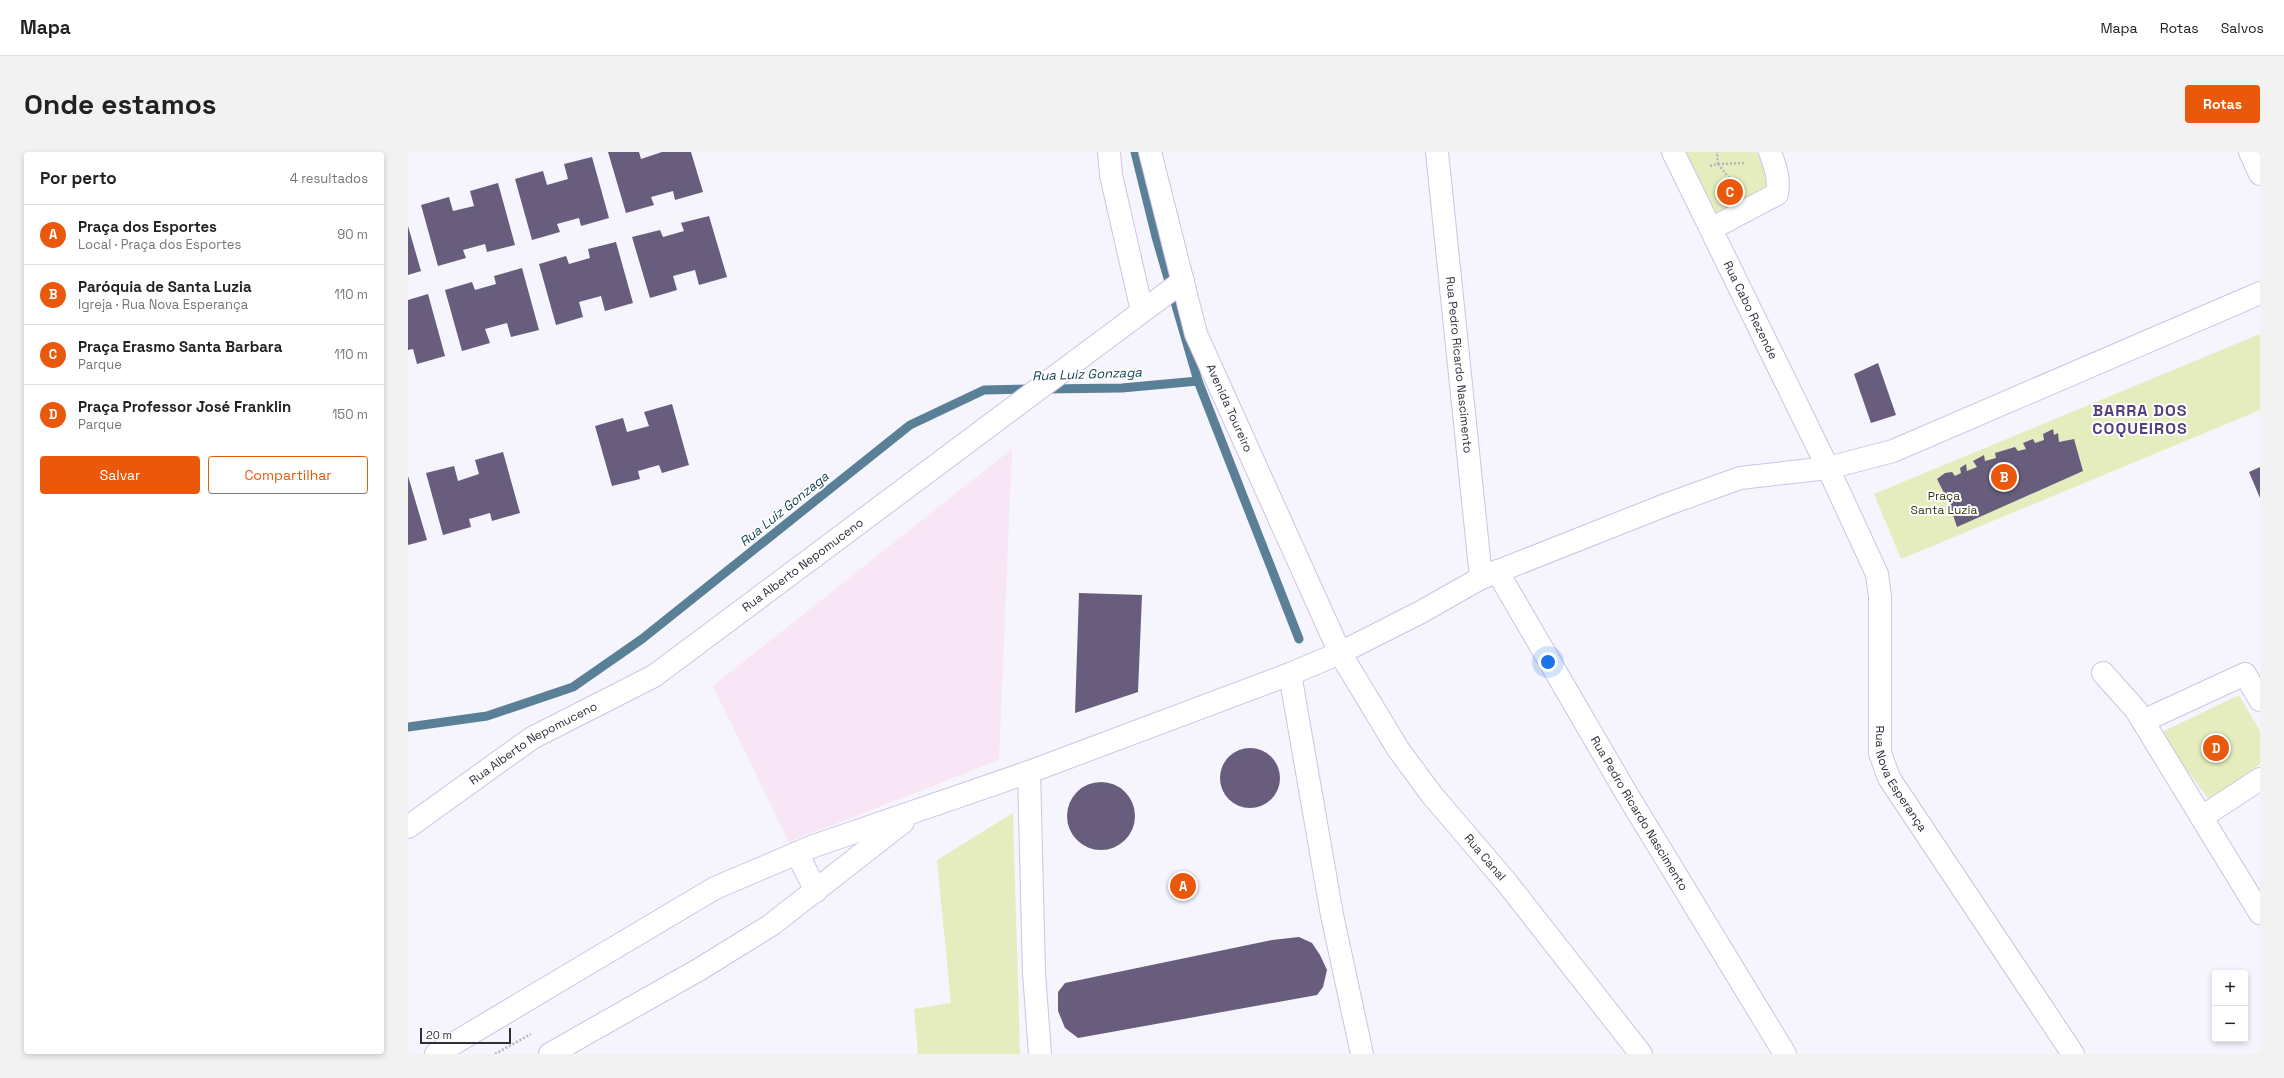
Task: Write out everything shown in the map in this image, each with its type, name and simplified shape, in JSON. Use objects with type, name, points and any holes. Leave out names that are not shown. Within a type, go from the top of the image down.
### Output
[{"type":"street","points":[[1109,152],[1111,175],[1142,311]]},
{"type":"street","name":"Avenida Toureiro","points":[[1150,152],[1196,334],[1340,654]]},
{"type":"street","name":"Rua Pedro Ricardo Nascimento","points":[[1437,152],[1489,575],[1625,791],[1784,1054]]},
{"type":"street","name":"Rua Cabo Rezende","points":[[1673,152],[1828,468]]},
{"type":"street","points":[[1711,229],[1777,194],[1779,184],[1770,152]]},
{"type":"street","points":[[2250,152],[2260,174]]},
{"type":"street","name":"Rua Alberto Nepomuceno","points":[[408,827],[532,738],[654,676],[1183,281]]},
{"type":"street","points":[[436,1054],[715,888],[797,853],[915,812],[992,783],[1029,772],[1290,674],[1340,654],[1489,575],[1740,478],[1828,468],[1900,448],[2260,293]]},
{"type":"street","name":"Rua Nova Esperança","points":[[1828,468],[1877,574],[1880,597],[1880,753],[1889,778],[2073,1054]]},
{"type":"street","name":"Rua Canal","points":[[1340,654],[1398,749],[1428,789],[1507,883],[1641,1054]]},
{"type":"street","points":[[2143,721],[2252,671],[2260,700]]},
{"type":"street","points":[[2103,673],[2136,710],[2260,914]]},
{"type":"street","points":[[1290,674],[1332,915],[1362,1054]]},
{"type":"street","points":[[1029,772],[1034,973],[1040,1054]]},
{"type":"street","points":[[2202,817],[2260,779]]},
{"type":"street","points":[[550,1054],[700,969],[771,925],[816,892],[915,812]]},
{"type":"street","points":[[797,853],[816,892]]},
{"type":"shaded area","points":[[1012,449],[999,760],[789,842],[713,686]]},
{"type":"green space","points":[[1683,152],[1757,152],[1769,184],[1716,217]]},
{"type":"green space","name":"Praça Santa Luzia","points":[[2260,334],[2260,410],[1901,559],[1874,494]]},
{"type":"green space","points":[[2239,695],[2260,731],[2260,764],[2209,800],[2160,733]]},
{"type":"green space","points":[[1013,813],[1020,1054],[918,1054],[914,1009],[951,1003],[937,860]]},
{"type":"building","points":[[608,152],[639,152],[641,159],[662,152],[691,152],[703,192],[675,200],[673,191],[651,197],[654,205],[626,213]]},
{"type":"building","points":[[592,157],[609,218],[581,226],[579,218],[557,224],[560,232],[532,240],[515,179],[543,171],[547,185],[568,179],[564,164]]},
{"type":"building","points":[[498,183],[515,245],[487,252],[485,244],[463,250],[466,258],[438,266],[421,205],[449,197],[453,211],[474,206],[470,191]]},
{"type":"building","points":[[709,216],[727,277],[699,285],[695,270],[673,276],[677,290],[650,298],[632,237],[660,230],[663,237],[684,231],[681,223]]},
{"type":"building","points":[[408,226],[421,271],[408,275]]},
{"type":"building","points":[[616,242],[633,303],[605,311],[601,296],[579,302],[583,317],[556,325],[539,264],[566,256],[569,264],[590,258],[588,249]]},
{"type":"building","points":[[522,268],[539,330],[511,337],[507,323],[485,329],[490,343],[462,351],[445,290],[472,282],[475,290],[496,284],[494,276]]},
{"type":"building","points":[[428,294],[445,356],[417,364],[413,349],[408,350],[408,300]]},
{"type":"building","points":[[1878,363],[1896,415],[1871,423],[1854,374]]},
{"type":"building","points":[[672,404],[689,465],[662,473],[659,465],[638,471],[640,479],[612,486],[595,426],[623,418],[627,432],[649,426],[644,412]]},
{"type":"building","points":[[2053,429],[2054,435],[2058,433],[2059,442],[2074,439],[2083,471],[1957,527],[1949,503],[1937,479],[1945,473],[1952,472],[1955,476],[1961,473],[1960,468],[1966,464],[1967,471],[1977,467],[1973,461],[1984,455],[1985,461],[1996,458],[1995,453],[2015,447],[2018,451],[2026,449],[2023,443],[2033,439],[2035,443],[2044,440],[2043,434]]},
{"type":"building","points":[[503,452],[520,513],[492,521],[490,513],[469,519],[471,527],[443,535],[426,473],[454,466],[458,481],[479,474],[475,460]]},
{"type":"building","points":[[2260,467],[2260,498],[2249,472]]},
{"type":"building","points":[[408,476],[427,540],[408,545]]},
{"type":"building","points":[[1079,593],[1142,595],[1138,692],[1075,713]]},
{"type":"building","points":[[1244,748],[1256,748],[1272,756],[1278,766],[1280,778],[1278,790],[1272,800],[1256,808],[1244,808],[1228,800],[1220,784],[1220,772],[1228,756]]},
{"type":"building","points":[[1101,782],[1114,785],[1125,792],[1132,803],[1135,816],[1132,829],[1125,840],[1114,847],[1101,850],[1088,847],[1077,840],[1070,829],[1067,816],[1070,803],[1077,792],[1088,785]]},
{"type":"building","points":[[1299,937],[1312,943],[1327,970],[1323,987],[1317,995],[1078,1038],[1065,1028],[1058,1011],[1058,992],[1065,983],[1272,940]]},
{"type":"waterway","points":[[1135,152],[1156,237],[1198,381],[1299,639]]},
{"type":"waterway","name":"Rua Luiz Gonzaga","points":[[1046,389],[1122,388],[1198,381]]},
{"type":"waterway","name":"Rua Luiz Gonzaga","points":[[408,727],[487,716],[573,687],[642,639],[910,425],[984,390],[1031,389]]},
{"type":"place","name":"Praça Erasmo Santa Barbara","points":[[1730,192]]},
{"type":"place","name":"Paróquia de Santa Luzia","points":[[2004,477]]},
{"type":"place","name":"Praça Professor José Franklin","points":[[2216,748]]},
{"type":"place","name":"Praça dos Esportes","points":[[1183,886]]},
{"type":"district","name":"BARRA DOS COQUEIROS","points":[[2140,419]]}]
